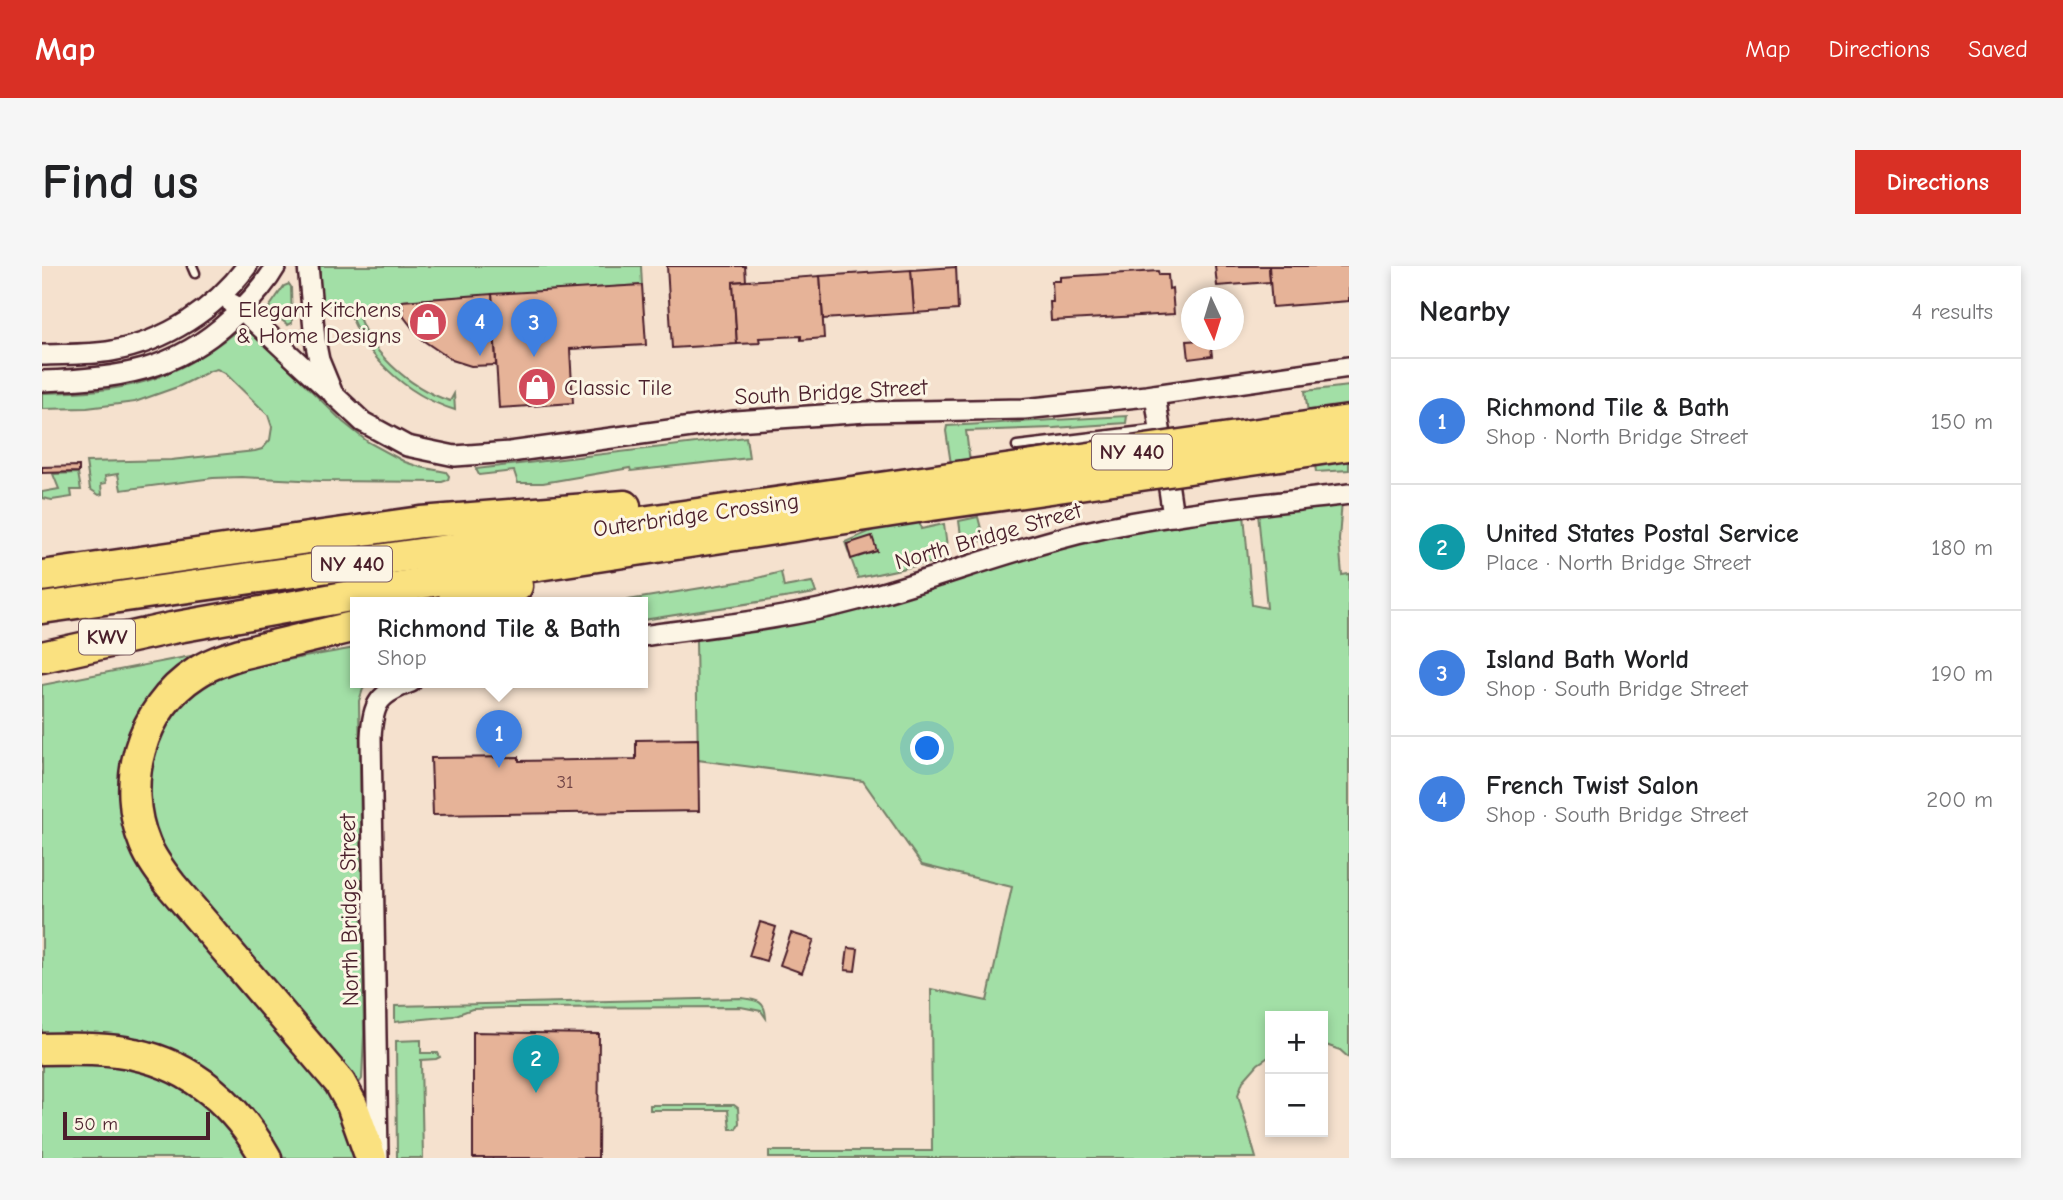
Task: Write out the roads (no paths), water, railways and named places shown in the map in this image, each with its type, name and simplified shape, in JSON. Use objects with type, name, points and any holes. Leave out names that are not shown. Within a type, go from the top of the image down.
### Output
[{"type":"highway","name":"Outerbridge Crossing","points":[[172,628],[439,580],[655,547],[916,495],[1349,421]]},
{"type":"highway","name":"Outerbridge Crossing","points":[[42,608],[817,498],[916,495],[1349,445]]},
{"type":"highway","points":[[42,576],[421,522],[653,504],[817,498]]},
{"type":"highway","points":[[42,566],[162,549],[248,547]]},
{"type":"highway","points":[[489,597],[655,547]]},
{"type":"highway","points":[[350,627],[240,654],[194,674],[170,696],[142,740],[135,768],[134,797],[139,827],[153,859],[171,885],[340,1083],[352,1105],[371,1158]]},
{"type":"highway","name":"KWV","points":[[42,647],[172,628]]},
{"type":"highway","name":"NY 440","points":[[42,657],[172,628]]},
{"type":"highway","points":[[42,1049],[132,1053],[166,1064],[218,1096],[246,1126],[266,1158]]},
{"type":"street","points":[[42,355],[113,351],[164,335],[219,297],[247,266]]},
{"type":"street","points":[[42,381],[107,377],[158,365],[187,352],[214,336],[242,310],[276,266]]},
{"type":"street","name":"South Bridge Street","points":[[308,266],[315,340],[319,360],[333,394]]},
{"type":"street","name":"South Bridge Street","points":[[219,297],[242,310],[363,422],[407,446],[455,456],[510,452],[734,421],[866,412],[1024,409],[1155,395],[1349,367]]},
{"type":"street","points":[[1155,395],[1173,516]]},
{"type":"street","name":"North Bridge Street","points":[[648,635],[757,620],[855,601],[1012,551],[1093,530],[1173,516],[1349,494]]},
{"type":"street","name":"North Bridge Street","points":[[378,1158],[372,726],[375,708],[384,695],[399,688]]},
{"type":"lane","points":[[1017,446],[1160,429]]},
{"type":"place","name":"Elegant Kitchens & Home Designs","points":[[428,322]]},
{"type":"place","name":"French Twist Salon","points":[[480,356]]},
{"type":"place","name":"Island Bath World","points":[[534,357]]},
{"type":"place","name":"Classic Tile","points":[[537,387]]},
{"type":"place","name":"Richmond Tile & Bath","points":[[499,768]]},
{"type":"place","name":"United States Postal Service","points":[[536,1093]]}]
